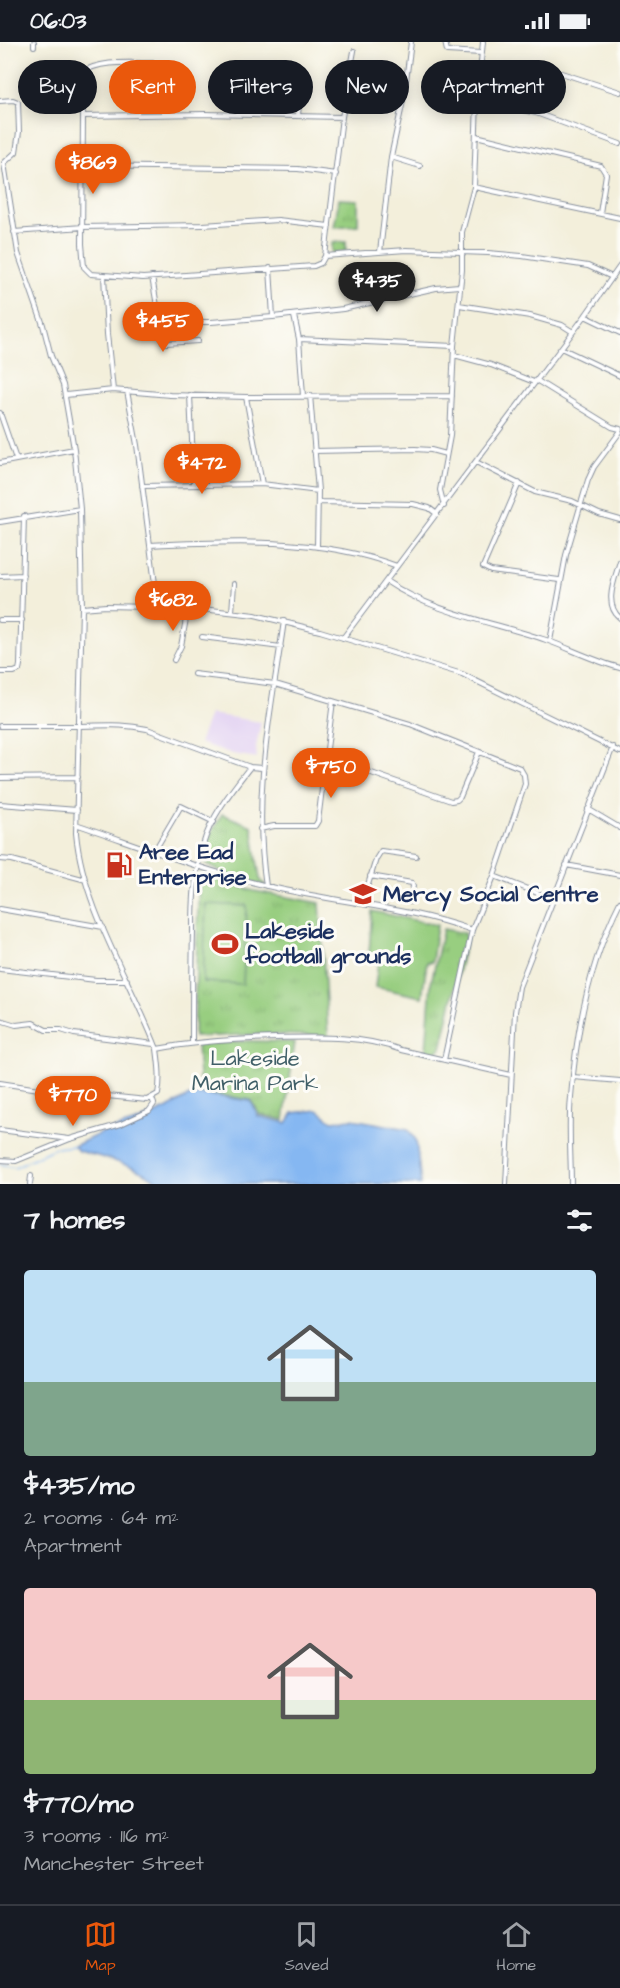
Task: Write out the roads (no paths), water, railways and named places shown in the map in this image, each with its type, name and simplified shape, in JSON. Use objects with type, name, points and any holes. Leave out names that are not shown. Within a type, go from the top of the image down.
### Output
[{"type":"street","points":[[380,252],[391,157],[404,96],[411,42]]},
{"type":"street","points":[[445,42],[447,51],[481,53]]},
{"type":"street","points":[[480,60],[483,42]]},
{"type":"street","points":[[109,64],[85,70],[81,73],[80,78],[83,116],[84,267],[91,274],[152,277],[314,266],[321,263],[325,256],[342,117],[354,51]]},
{"type":"street","points":[[566,74],[620,92]]},
{"type":"street","points":[[0,101],[18,102],[19,132],[16,152],[4,163],[14,232],[32,298],[66,395],[74,449],[80,509],[82,608],[76,824],[78,849],[86,880],[103,927],[156,1047],[159,1062],[158,1094],[147,1100],[0,1083]]},
{"type":"street","points":[[444,506],[440,493],[450,436],[454,346],[462,270],[464,222],[474,187],[477,114]]},
{"type":"street","points":[[539,114],[620,144]]},
{"type":"street","points":[[83,116],[342,117]]},
{"type":"street","points":[[476,136],[601,166],[606,174],[600,213]]},
{"type":"street","points":[[391,157],[420,166]]},
{"type":"street","points":[[82,166],[298,169],[336,174]]},
{"type":"street","points":[[474,187],[620,218]]},
{"type":"street","points":[[14,232],[82,227],[203,225],[278,220],[329,226]]},
{"type":"street","points":[[325,256],[406,250],[522,256],[588,266],[612,277]]},
{"type":"street","points":[[343,638],[444,506],[620,266]]},
{"type":"street","points":[[270,268],[273,317]]},
{"type":"street","points":[[104,275],[106,324],[113,390]]},
{"type":"street","points":[[152,277],[164,341],[166,343],[198,341]]},
{"type":"street","points":[[161,322],[211,322],[294,316],[343,309],[436,288],[459,286]]},
{"type":"street","points":[[459,305],[530,316],[562,325],[573,332]]},
{"type":"street","points":[[294,316],[299,339],[303,396]]},
{"type":"street","points":[[585,316],[620,333]]},
{"type":"street","points":[[299,339],[454,346]]},
{"type":"street","points":[[561,348],[620,376]]},
{"type":"street","points":[[454,355],[535,381],[620,431],[594,467],[588,480],[560,580],[549,641]]},
{"type":"street","points":[[66,395],[113,390],[246,397],[452,396]]},
{"type":"street","points":[[126,391],[137,445],[158,607]]},
{"type":"street","points":[[190,395],[194,484]]},
{"type":"street","points":[[310,395],[318,490],[317,548]]},
{"type":"street","points":[[246,397],[262,484]]},
{"type":"street","points":[[0,413],[16,459]]},
{"type":"street","points":[[0,463],[74,449]]},
{"type":"street","points":[[314,451],[415,449],[446,454]]},
{"type":"street","points":[[476,462],[535,492],[620,520]]},
{"type":"street","points":[[519,483],[483,567],[491,571],[560,580]]},
{"type":"street","points":[[142,486],[262,484],[318,490]]},
{"type":"street","points":[[318,502],[413,504],[429,508],[437,514]]},
{"type":"street","points":[[0,522],[24,516],[80,509]]},
{"type":"street","points":[[0,672],[19,670],[24,516]]},
{"type":"street","points":[[150,545],[232,541],[317,548],[373,557],[397,566]]},
{"type":"street","points":[[620,561],[612,591],[611,605],[614,613],[620,618]]},
{"type":"street","points":[[0,576],[23,575]]},
{"type":"street","points":[[386,581],[403,593],[423,602],[549,641],[582,656],[620,668]]},
{"type":"street","points":[[232,612],[234,584]]},
{"type":"street","points":[[82,608],[106,606],[188,608],[232,612],[285,621],[462,675],[620,752]]},
{"type":"street","points":[[174,660],[182,646],[188,608]]},
{"type":"street","points":[[0,620],[22,620]]},
{"type":"street","points":[[266,886],[260,829],[262,768],[285,621]]},
{"type":"street","points":[[202,637],[281,647]]},
{"type":"street","points":[[194,674],[275,684],[410,724],[520,768],[525,784],[494,876],[472,930],[444,1060]]},
{"type":"street","points":[[260,829],[274,826],[315,826],[318,821],[333,701]]},
{"type":"street","points":[[0,726],[114,724],[147,729],[250,766],[262,768]]},
{"type":"street","points":[[506,1184],[515,1012],[519,987],[613,747]]},
{"type":"street","points":[[326,757],[451,801],[460,797],[479,752]]},
{"type":"street","points":[[192,1042],[193,911],[198,865],[203,843],[214,822],[231,791],[250,766]]},
{"type":"street","points":[[0,778],[78,777]]},
{"type":"street","points":[[0,804],[77,810]]},
{"type":"street","points":[[155,850],[181,806],[214,822]]},
{"type":"street","points":[[588,808],[620,828]]},
{"type":"street","points":[[76,824],[230,877],[438,919],[472,930]]},
{"type":"street","points":[[363,904],[370,876],[381,851],[416,856]]},
{"type":"street","points":[[0,860],[12,860],[86,880]]},
{"type":"street","points":[[566,865],[620,876]]},
{"type":"street","points":[[370,876],[412,883],[410,902]]},
{"type":"street","points":[[494,876],[553,899]]},
{"type":"street","points":[[571,1184],[570,1098],[582,1015],[593,975],[620,902]]},
{"type":"street","points":[[0,909],[103,927]]},
{"type":"street","points":[[0,969],[96,980],[127,980]]},
{"type":"street","points":[[0,1020],[16,1025],[33,1023],[46,1030],[61,1030],[156,1047],[192,1042],[316,1036],[337,1038],[387,1045],[400,1050],[511,1075]]},
{"type":"street","points":[[573,1077],[620,1081]]},
{"type":"street","points":[[0,1160],[16,1161],[70,1139],[121,1124],[149,1111],[153,1104],[152,1098]]},
{"type":"street","points":[[0,1130],[70,1139]]},
{"type":"street","points":[[30,1184],[31,1176]]},
{"type":"water","points":[[202,1094],[251,1101],[258,1116],[287,1123],[293,1113],[318,1110],[332,1121],[352,1119],[408,1129],[416,1140],[421,1184],[162,1184],[132,1167],[78,1151],[74,1146],[103,1132],[137,1122],[187,1097]]},
{"type":"waterway","points":[[0,1164],[15,1167],[55,1148],[74,1146]]},
{"type":"place","name":"Aree Ead Enterprise","points":[[119,865]]},
{"type":"place","name":"Mercy Social Centre","points":[[363,894]]},
{"type":"place","name":"Lakeside football grounds","points":[[225,944]]},
{"type":"park label","name":"Lakeside Marina Park","points":[[255,1070]]}]
